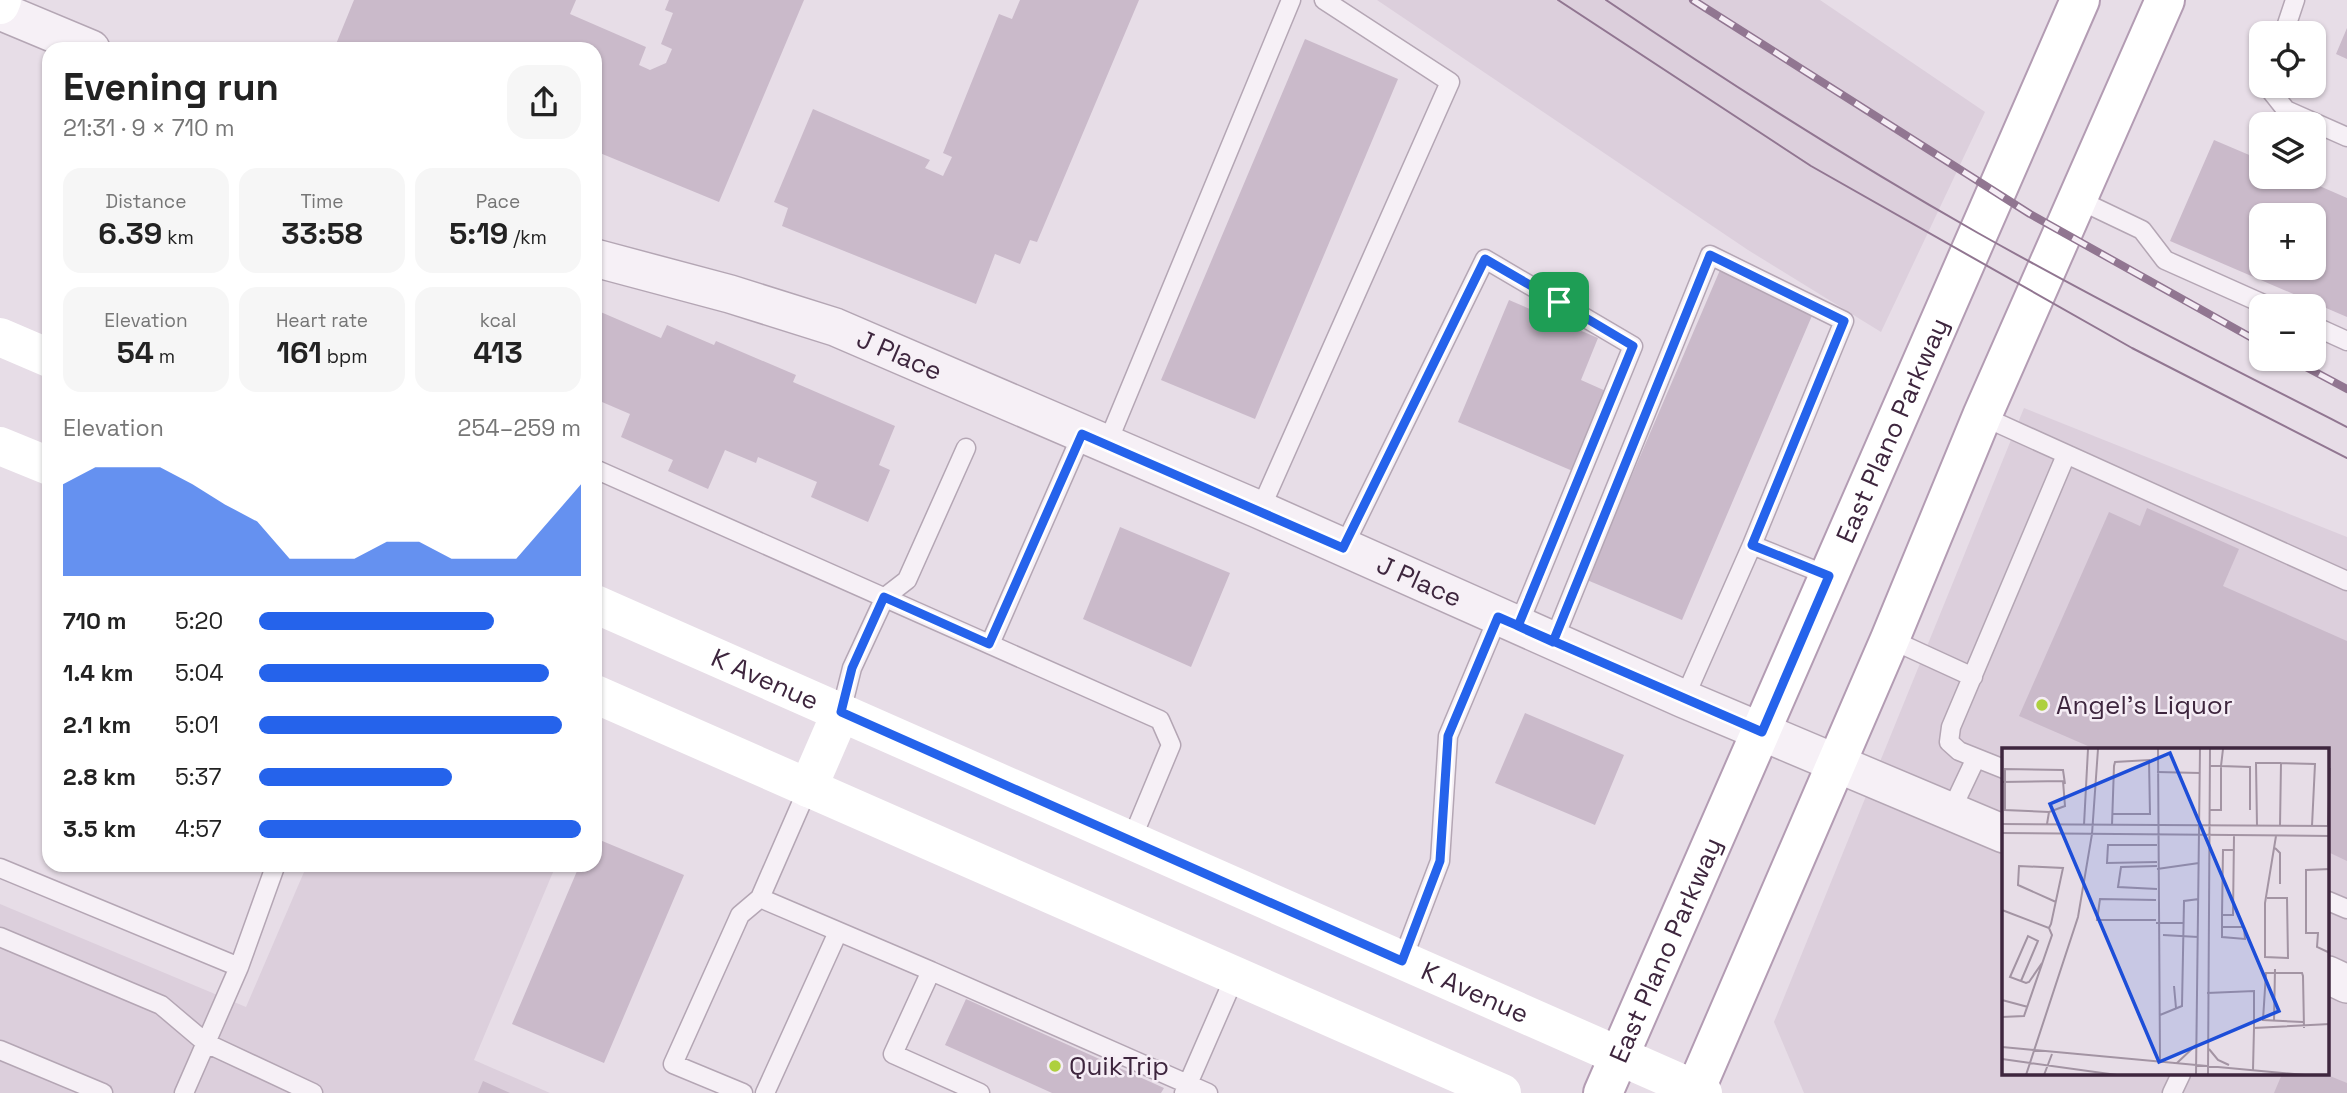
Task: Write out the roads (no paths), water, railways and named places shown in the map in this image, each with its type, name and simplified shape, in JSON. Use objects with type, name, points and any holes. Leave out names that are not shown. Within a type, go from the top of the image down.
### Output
[{"type":"main road","points":[[0,5],[2,0]]},
{"type":"main road","name":"East Plano Parkway","points":[[1603,1093],[2080,0]]},
{"type":"main road","points":[[1697,1092],[1982,416],[2165,0]]},
{"type":"main road","points":[[0,446],[42,463]]},
{"type":"main road","name":"K Avenue","points":[[602,607],[1697,1092]]},
{"type":"main road","points":[[602,697],[1502,1093]]},
{"type":"main road","points":[[808,788],[841,712]]},
{"type":"street","points":[[0,11],[74,42]]},
{"type":"street","name":"J Place","points":[[602,260],[730,294],[835,327],[1260,510],[1684,699],[2002,833]]},
{"type":"street","points":[[2330,976],[2347,984]]},
{"type":"lane","points":[[989,644],[1095,439],[1291,0]]},
{"type":"lane","points":[[1260,510],[1450,82],[1324,0]]},
{"type":"lane","points":[[2288,21],[2295,0]]},
{"type":"lane","points":[[2277,98],[2287,110],[2347,137]]},
{"type":"lane","points":[[2077,199],[2142,230],[2165,260],[2249,298]]},
{"type":"lane","points":[[1553,642],[1710,255],[1844,321],[1752,545],[1684,699]]},
{"type":"lane","points":[[1343,548],[1485,259],[1633,346],[1508,622],[1448,736],[1440,861],[1402,961]]},
{"type":"lane","points":[[2326,331],[2347,341]]},
{"type":"lane","points":[[1982,416],[2347,581]]},
{"type":"lane","points":[[841,712],[852,668],[884,597],[907,580],[966,448]]},
{"type":"lane","points":[[2002,768],[1959,751],[1949,742],[1951,727],[2066,455]]},
{"type":"lane","points":[[602,472],[1160,720],[1171,745],[1131,841]]},
{"type":"lane","points":[[1752,545],[1829,576]]},
{"type":"lane","points":[[1890,639],[1973,677]]},
{"type":"lane","points":[[1951,811],[1976,758]]},
{"type":"lane","points":[[743,1093],[673,1064],[740,915],[761,898],[808,788]]},
{"type":"lane","points":[[0,867],[239,967]]},
{"type":"lane","points":[[184,1093],[239,967],[273,872]]},
{"type":"lane","points":[[761,898],[931,971],[1186,1089],[1208,1093]]},
{"type":"lane","points":[[2330,902],[2347,909]]},
{"type":"lane","points":[[765,1093],[838,932]]},
{"type":"lane","points":[[0,937],[161,1005],[206,1043],[313,1093]]},
{"type":"lane","points":[[931,971],[893,1054],[981,1093]]},
{"type":"lane","points":[[1186,1089],[1235,976]]},
{"type":"lane","points":[[0,1050],[103,1093]]},
{"type":"lane","points":[[2172,1093],[2180,1076]]},
{"type":"tram line","points":[[1558,0],[1811,166],[2132,348],[2347,458]]},
{"type":"tram line","points":[[1606,0],[1790,120],[1931,206],[2115,308],[2347,427]]},
{"type":"railway","points":[[1693,0],[2030,214],[2249,336]]},
{"type":"railway","points":[[2313,371],[2347,389]]},
{"type":"place","name":"Angel's Liquor","points":[[2042,705]]},
{"type":"place","name":"QuikTrip","points":[[1055,1066]]}]
